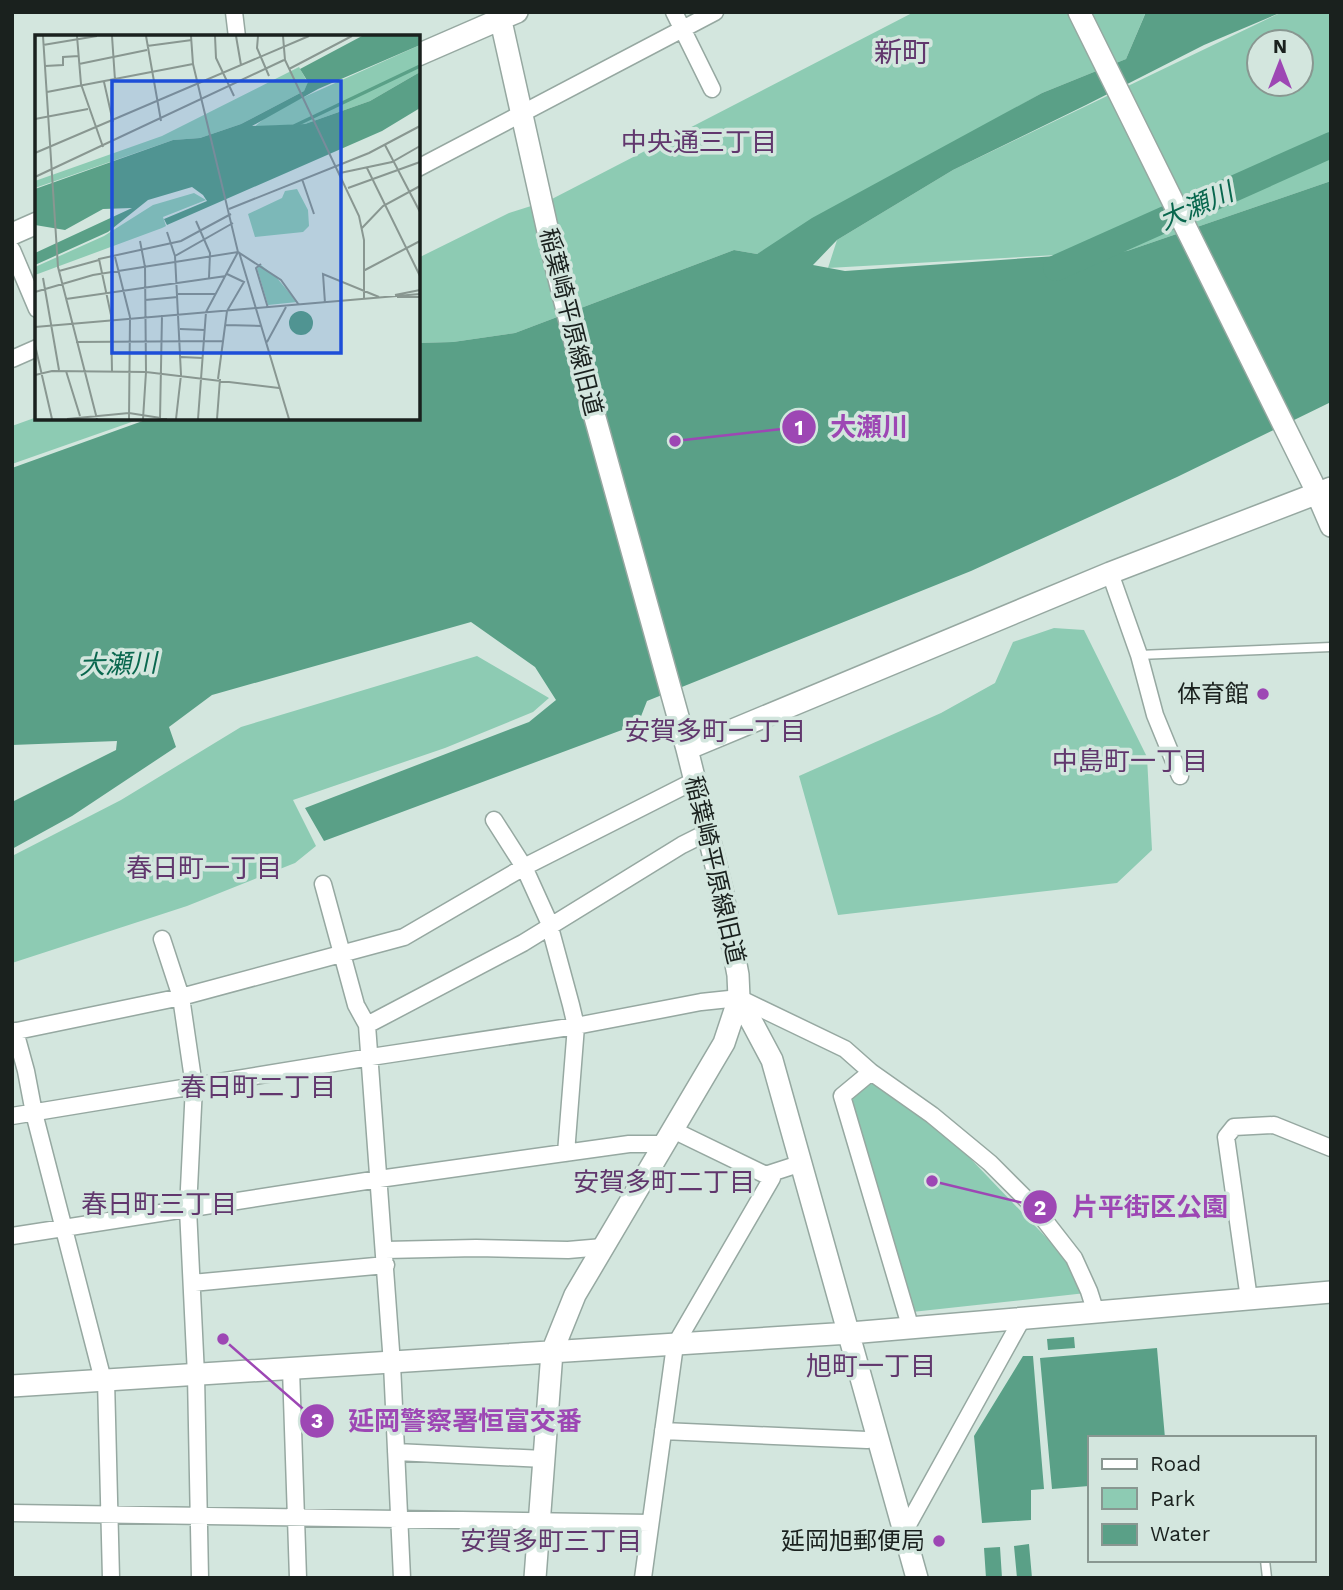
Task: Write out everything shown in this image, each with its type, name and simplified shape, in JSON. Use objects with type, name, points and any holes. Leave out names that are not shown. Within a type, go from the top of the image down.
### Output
[{"type":"street","points":[[234,12],[237,35]]},
{"type":"street","points":[[674,12],[712,89]]},
{"type":"street","points":[[420,167],[522,116],[715,12]]},
{"type":"street","points":[[1079,12],[1319,487],[1331,526]]},
{"type":"street","points":[[420,54],[506,15]]},
{"type":"street","name":"稲葉崎平原線旧道","points":[[506,15],[533,168],[586,385],[696,780],[722,890],[738,975],[738,998],[724,1043],[575,1295],[552,1352],[535,1578]]},
{"type":"street","points":[[12,234],[35,224]]},
{"type":"street","points":[[12,250],[35,304]]},
{"type":"street","points":[[12,359],[35,349]]},
{"type":"street","points":[[687,749],[1319,487]]},
{"type":"street","points":[[1110,573],[1139,655],[1155,715],[1181,776]]},
{"type":"street","points":[[111,1578],[105,1380],[14,1032],[181,997],[404,937],[524,867],[696,780]]},
{"type":"street","points":[[494,820],[524,867],[551,926],[576,1026],[566,1153]]},
{"type":"street","points":[[367,1025],[551,926],[682,845],[708,832]]},
{"type":"street","points":[[323,884],[356,1005],[367,1025],[371,1057],[392,1364],[402,1578]]},
{"type":"street","points":[[162,939],[181,997],[194,1086],[188,1209],[196,1375],[200,1578]]},
{"type":"street","points":[[738,998],[772,1060],[917,1578]]},
{"type":"street","points":[[12,1116],[738,998],[845,1049],[990,1163],[1035,1208],[1074,1258],[1090,1291],[1096,1313]]},
{"type":"street","points":[[871,1072],[842,1096],[911,1329]]},
{"type":"street","points":[[1250,1299],[1226,1137],[1234,1127],[1274,1125],[1331,1148]]},
{"type":"street","points":[[12,1236],[669,1137],[772,1178],[676,1345],[643,1578]]},
{"type":"street","points":[[765,1175],[802,1163]]},
{"type":"street","points":[[192,1283],[477,1248],[568,1250],[603,1247]]},
{"type":"street","points":[[12,1386],[911,1329],[1331,1292]]},
{"type":"street","points":[[904,1532],[1021,1319]]},
{"type":"street","points":[[291,1369],[298,1578]]},
{"type":"street","points":[[663,1431],[867,1440],[878,1437]]},
{"type":"street","points":[[396,1452],[544,1459]]},
{"type":"street","points":[[12,1513],[650,1523]]},
{"type":"lane","points":[[1139,655],[1331,647]]},
{"type":"green space","points":[[914,12],[1145,14],[1126,59],[1042,93],[757,254],[734,250],[515,333],[453,342],[420,343],[420,257],[509,213],[550,200]]},
{"type":"green space","points":[[1282,12],[1331,12],[1331,181],[1127,251],[828,268],[837,240],[953,170],[1245,30],[1245,98],[1315,98],[1315,28],[1249,28]]},
{"type":"green space","points":[[35,418],[35,420],[137,420],[12,464],[12,426]]},
{"type":"green space","points":[[1054,628],[1084,630],[1147,757],[1152,850],[1117,883],[838,915],[799,776],[941,713],[995,683],[1013,642]]},
{"type":"green space","points":[[477,656],[549,698],[533,712],[445,748],[293,800],[316,846],[295,863],[187,906],[12,963],[14,855],[121,800],[241,727]]},
{"type":"green space","points":[[869,1077],[918,1112],[967,1155],[1063,1255],[1086,1293],[912,1312],[846,1095]]},
{"type":"water","points":[[1146,12],[1282,12],[1204,45],[953,170],[837,240],[813,265],[845,271],[1127,251],[1331,181],[1331,402],[1177,477],[971,571],[647,701],[638,724],[324,841],[305,808],[529,722],[556,700],[535,667],[471,622],[212,695],[169,727],[176,747],[72,816],[12,849],[12,802],[116,750],[117,741],[12,745],[12,468],[145,420],[420,420],[420,343],[453,342],[515,333],[734,250],[757,254],[812,218],[1042,93],[1126,59]]},
{"type":"water","points":[[1074,1337],[1075,1348],[1048,1350],[1047,1339]]},
{"type":"water","points":[[1157,1348],[1165,1436],[1088,1436],[1088,1486],[1052,1489],[1040,1358]]},
{"type":"water","points":[[1023,1356],[1033,1356],[1044,1489],[1031,1490],[1031,1520],[982,1523],[974,1436]]},
{"type":"water","points":[[1029,1544],[1032,1578],[1017,1578],[1014,1546]]},
{"type":"water","points":[[1000,1547],[1002,1578],[986,1578],[984,1548]]},
{"type":"waterway","name":"大瀬川","points":[[1056,268],[1331,145]]},
{"type":"place","name":"大瀬川","points":[[675,441]]},
{"type":"place","name":"体育館","points":[[1263,694]]},
{"type":"place","name":"片平街区公園","points":[[932,1181]]},
{"type":"place","name":"延岡警察署恒富交番","points":[[223,1339]]},
{"type":"place","name":"延岡旭郵便局","points":[[939,1541]]},
{"type":"district","name":"新町","points":[[902,52]]},
{"type":"district","name":"中央通三丁目","points":[[699,142]]},
{"type":"district","name":"安賀多町一丁目","points":[[715,731]]},
{"type":"district","name":"中島町一丁目","points":[[1130,761]]},
{"type":"district","name":"春日町一丁目","points":[[204,868]]},
{"type":"district","name":"春日町二丁目","points":[[258,1087]]},
{"type":"district","name":"安賀多町二丁目","points":[[664,1182]]},
{"type":"district","name":"春日町三丁目","points":[[159,1204]]},
{"type":"district","name":"旭町一丁目","points":[[871,1366]]},
{"type":"district","name":"安賀多町三丁目","points":[[551,1541]]}]
